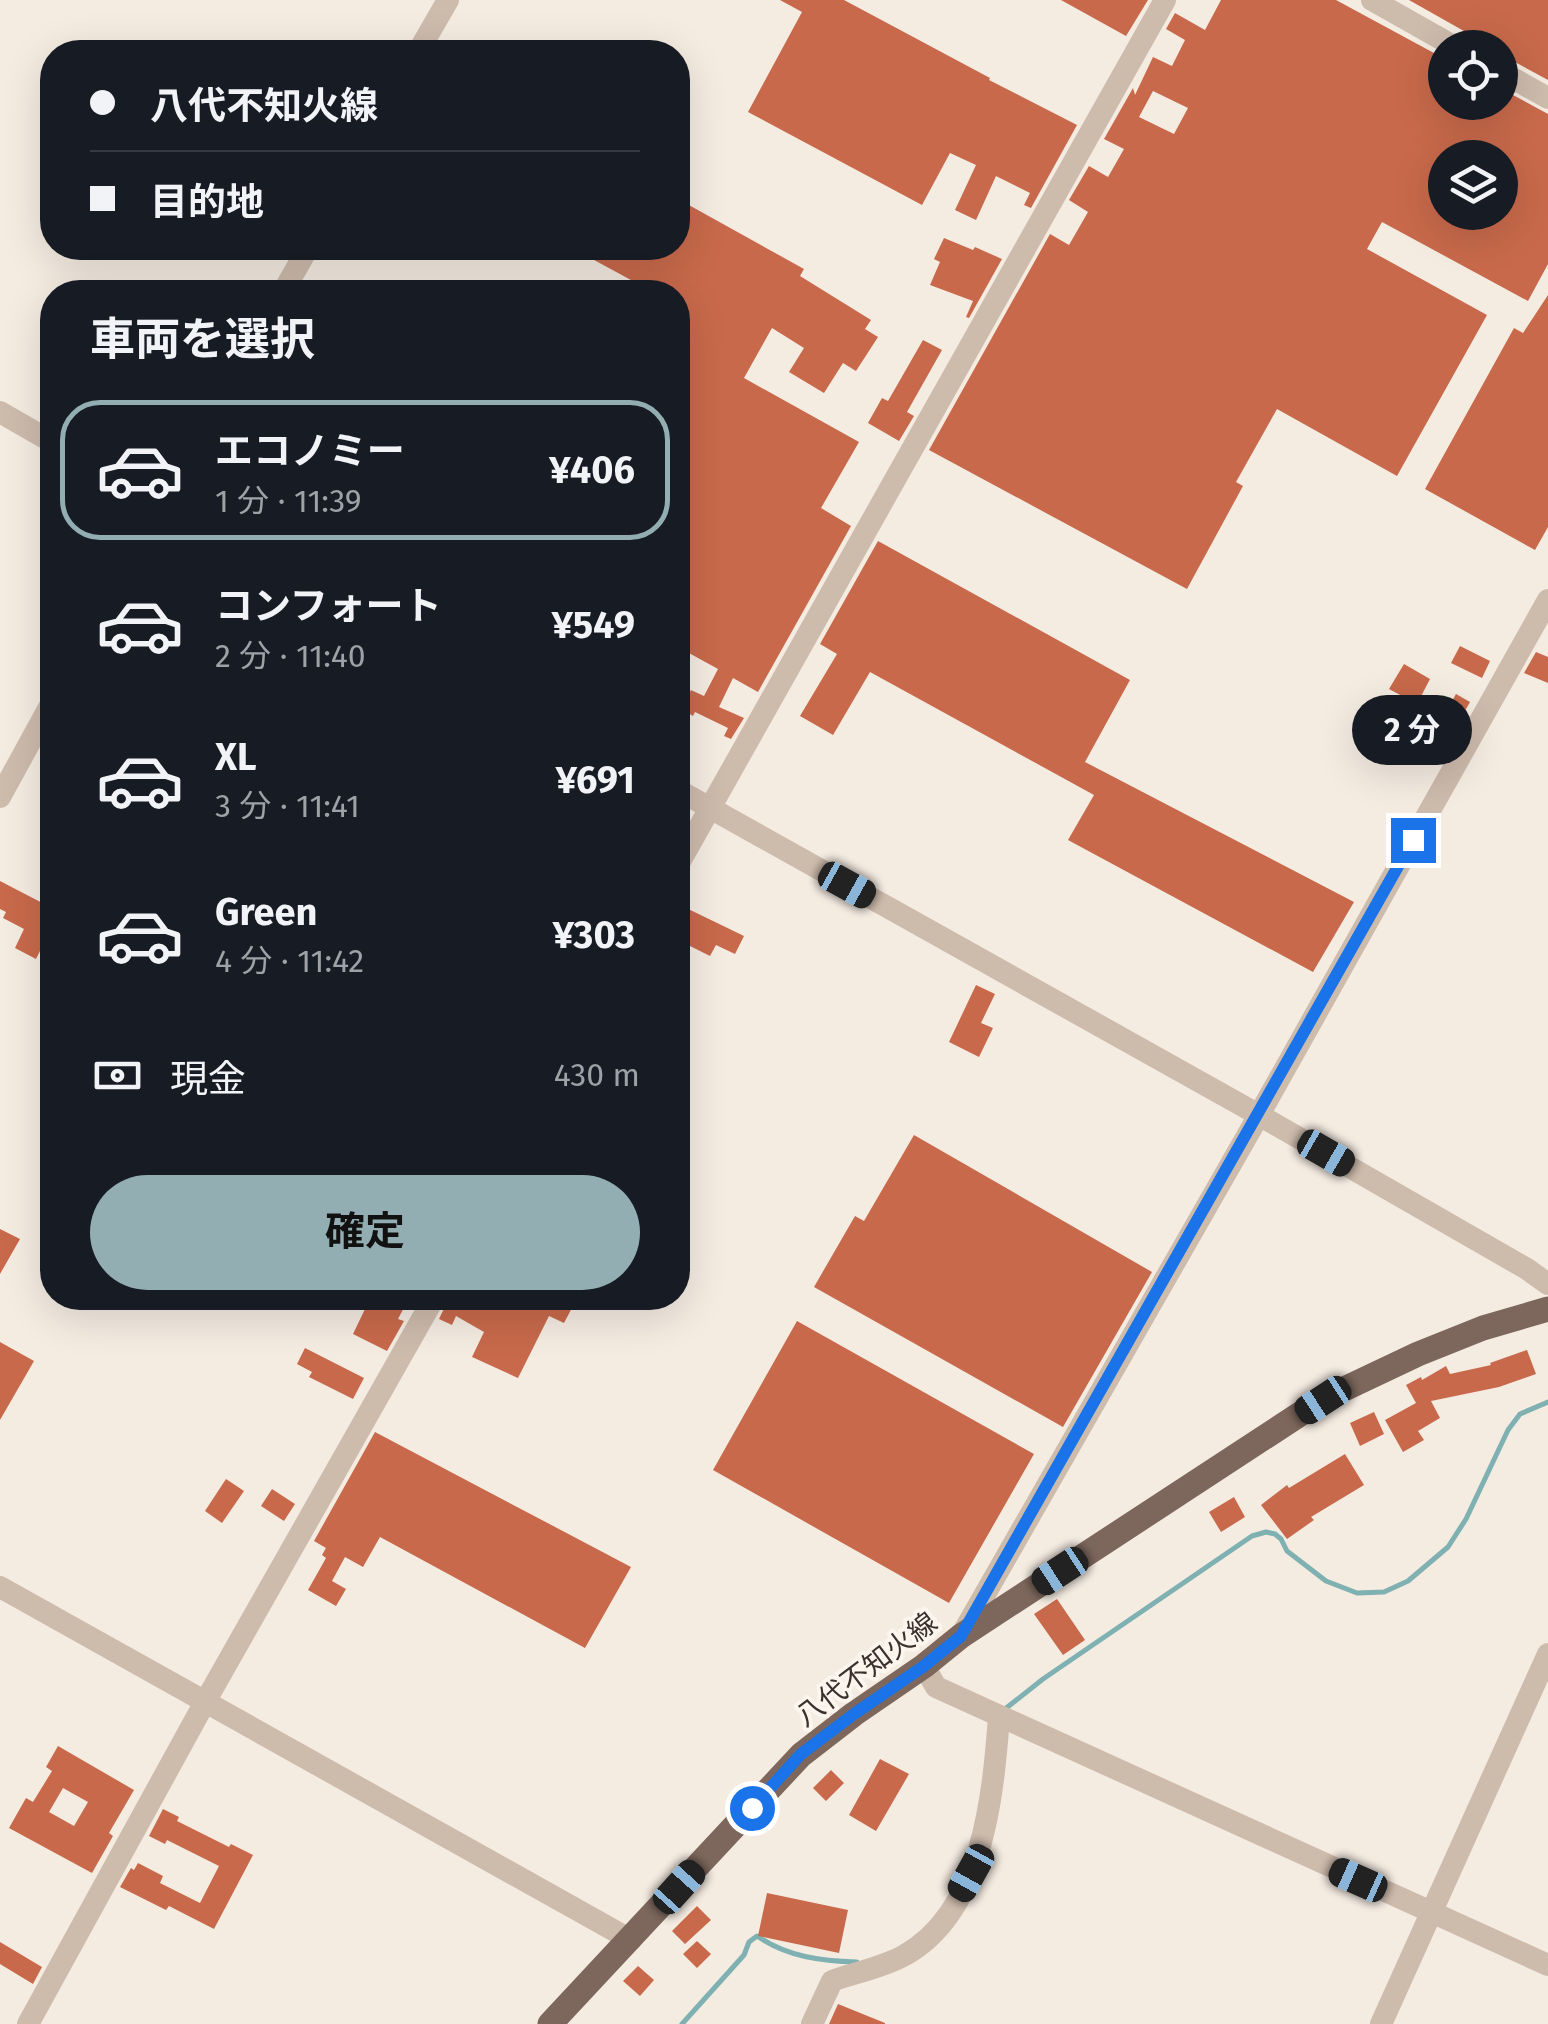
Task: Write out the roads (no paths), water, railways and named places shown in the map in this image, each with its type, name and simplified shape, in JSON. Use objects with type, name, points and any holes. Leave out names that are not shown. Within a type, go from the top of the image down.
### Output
[{"type":"main road","name":"八代不知火線","points":[[550,2024],[801,1754],[961,1636],[1323,1400],[1434,1347],[1548,1309]]},
{"type":"street","points":[[425,40],[448,0]]},
{"type":"street","points":[[690,844],[1165,0]]},
{"type":"street","points":[[1372,0],[1428,32]]},
{"type":"street","points":[[1518,81],[1548,98]]},
{"type":"street","points":[[0,412],[40,435]]},
{"type":"street","points":[[961,1636],[1548,600]]},
{"type":"street","points":[[0,797],[40,724]]},
{"type":"street","points":[[690,797],[1258,1115],[1548,1284]]},
{"type":"street","points":[[28,2024],[427,1310]]},
{"type":"street","points":[[0,1586],[630,1940]]},
{"type":"street","points":[[1381,2024],[1548,1654]]},
{"type":"street","points":[[924,1666],[936,1687],[1548,1965]]},
{"type":"street","points":[[812,2024],[832,1981],[874,1969],[906,1954],[926,1940],[947,1916],[971,1873],[982,1840],[999,1717]]},
{"type":"waterway","points":[[1005,1709],[1252,1536],[1275,1534],[1287,1551],[1326,1581],[1357,1593],[1384,1592],[1408,1581],[1448,1547],[1520,1414],[1548,1402]]},
{"type":"waterway","points":[[682,2024],[757,1936],[805,1956],[857,1962]]}]
